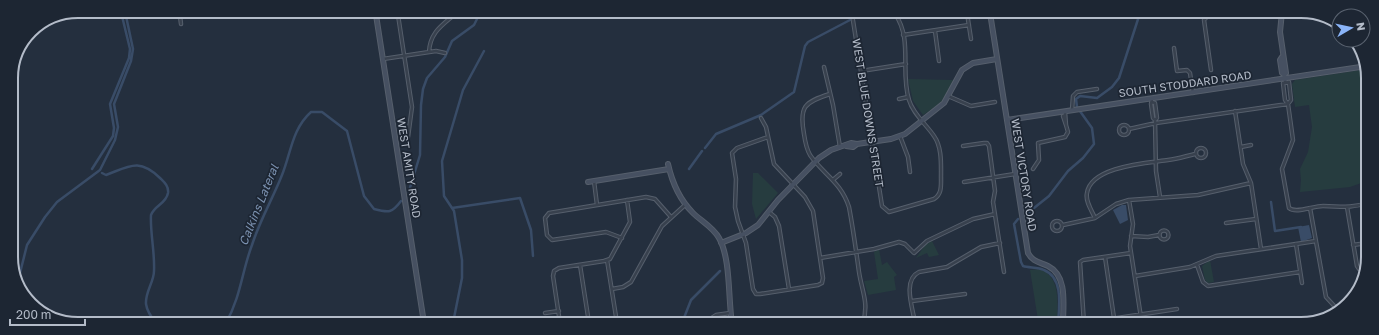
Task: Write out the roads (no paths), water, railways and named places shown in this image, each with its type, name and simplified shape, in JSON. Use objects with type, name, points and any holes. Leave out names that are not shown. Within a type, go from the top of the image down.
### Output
[{"type":"street","points":[[180,18],[181,24]]},
{"type":"street","name":"WEST AMITY ROAD","points":[[376,18],[423,317]]},
{"type":"street","points":[[398,18],[412,107],[408,137]]},
{"type":"street","points":[[429,52],[433,34],[439,26],[450,18]]},
{"type":"street","name":"WEST BLUE DOWNS STREET","points":[[853,18],[882,206],[886,211],[892,212],[934,199],[940,193],[941,167],[938,146],[934,136],[922,121]]},
{"type":"street","points":[[898,18],[901,23],[903,35],[906,64],[905,76],[908,97],[912,108],[922,121]]},
{"type":"street","points":[[968,18],[971,39]]},
{"type":"street","name":"WEST VICTORY ROAD","points":[[991,18],[1028,253],[1031,259],[1048,266],[1059,278],[1062,288],[1063,317]]},
{"type":"street","points":[[1207,18],[1204,26],[1211,70]]},
{"type":"street","points":[[1281,18],[1280,32],[1282,57],[1286,73],[1283,83],[1293,137],[1282,169],[1288,206],[1290,209],[1322,206],[1347,207],[1361,204]]},
{"type":"street","points":[[903,35],[969,25]]},
{"type":"street","points":[[935,31],[940,61]]},
{"type":"street","points":[[1174,48],[1177,71],[1187,70],[1190,73],[1193,92]]},
{"type":"street","points":[[383,59],[436,51],[445,53]]},
{"type":"street","points":[[721,243],[743,234],[758,225],[816,161],[831,150],[846,146],[853,147],[857,144],[900,136],[942,105],[957,76],[966,66],[973,63],[997,59]]},
{"type":"street","points":[[861,71],[906,64]]},
{"type":"street","points":[[824,67],[840,147]]},
{"type":"street","name":"SOUTH STODDARD ROAD","points":[[1007,120],[1152,100],[1193,92],[1360,67]]},
{"type":"street","points":[[1285,78],[1289,82],[1291,100],[1288,104]]},
{"type":"street","points":[[1074,110],[1073,96],[1077,92],[1097,89]]},
{"type":"street","points":[[830,94],[816,99],[802,110],[801,118],[806,144],[811,156],[834,179],[844,195],[849,207],[866,305],[864,317]]},
{"type":"street","points":[[948,96],[971,106],[995,102]]},
{"type":"street","points":[[899,99],[908,97]]},
{"type":"street","points":[[1152,100],[1150,104],[1155,122],[1156,162],[1160,197]]},
{"type":"street","points":[[1129,129],[1127,126],[1121,127],[1118,131],[1122,134],[1128,133],[1129,129],[1155,122],[1288,104]]},
{"type":"street","points":[[1235,111],[1243,164],[1251,183],[1261,249]]},
{"type":"street","points":[[1033,169],[1039,160],[1038,143],[1065,137],[1068,132],[1064,120],[1065,113]]},
{"type":"street","points":[[761,118],[768,137],[774,164],[805,198],[813,211],[823,278],[822,283],[756,294],[753,289],[743,234],[735,207],[736,179],[733,150],[755,140],[768,137]]},
{"type":"street","points":[[900,136],[908,156],[910,172]]},
{"type":"street","points":[[963,146],[987,143],[993,177],[995,214],[1004,272]]},
{"type":"street","points":[[1241,147],[1251,145]]},
{"type":"street","points":[[1096,218],[1086,197],[1087,190],[1091,184],[1106,172],[1139,164],[1195,154],[1196,151],[1202,149],[1207,152],[1205,156],[1199,158],[1195,154]]},
{"type":"street","points":[[668,164],[676,190],[685,205],[712,229],[721,243],[729,288],[731,317]]},
{"type":"street","points":[[588,182],[669,170]]},
{"type":"street","points":[[834,179],[840,174]]},
{"type":"street","points":[[964,182],[1015,174]]},
{"type":"street","points":[[594,182],[597,205]]},
{"type":"street","points":[[1063,225],[1058,222],[1053,223],[1051,227],[1056,230],[1061,229],[1063,225],[1096,218],[1116,204],[1129,200],[1198,195],[1251,183]]},
{"type":"street","points":[[622,238],[606,232],[554,241],[549,239],[547,235],[544,220],[549,213],[651,197],[671,217]]},
{"type":"street","points":[[560,317],[553,276],[554,271],[559,268],[607,260],[613,256],[630,222],[627,200]]},
{"type":"street","points":[[1129,200],[1133,224],[1131,253],[1141,317]]},
{"type":"street","points":[[612,289],[622,287],[631,282],[658,232],[671,217],[685,205]]},
{"type":"street","points":[[1347,207],[1353,245],[1359,269]]},
{"type":"street","points":[[1310,208],[1326,297],[1335,306]]},
{"type":"street","points":[[769,212],[775,217],[779,226],[789,289]]},
{"type":"street","points":[[820,258],[856,252],[899,242],[905,244],[914,253],[918,251],[927,240],[973,219],[995,214]]},
{"type":"street","points":[[1226,223],[1256,219]]},
{"type":"street","points":[[1131,236],[1159,236]]},
{"type":"street","points":[[1134,276],[1190,268],[1212,257],[1316,241]]},
{"type":"street","points":[[915,317],[910,284],[912,277],[919,272],[952,266],[981,247],[1000,243]]},
{"type":"street","points":[[1296,244],[1302,283]]},
{"type":"street","points":[[1353,245],[1361,244]]},
{"type":"street","points":[[1084,317],[1080,262],[1083,260],[1131,253]]},
{"type":"street","points":[[1105,257],[1114,317]]},
{"type":"street","points":[[607,260],[616,317]]},
{"type":"street","points":[[580,265],[588,317]]},
{"type":"street","points":[[1198,265],[1205,285],[1300,272]]},
{"type":"street","points":[[912,301],[965,294]]},
{"type":"street","points":[[1120,317],[1177,309]]},
{"type":"street","points":[[545,313],[559,311]]},
{"type":"street","points":[[713,317],[716,315],[730,313]]},
{"type":"water","points":[[1122,205],[1126,205],[1128,220],[1120,224],[1113,210]]},
{"type":"water","points":[[1309,225],[1312,238],[1301,242],[1298,227]]},
{"type":"waterway","name":"Calkins Lateral","points":[[92,169],[113,136],[114,128],[110,104],[129,58],[130,49],[122,18]]},
{"type":"waterway","points":[[20,273],[27,245],[45,217],[57,202],[100,170],[115,140],[118,127],[114,104],[131,61],[133,49],[126,18]]},
{"type":"waterway","name":"Calkins Lateral","points":[[409,191],[420,155],[421,105],[423,89],[427,78],[445,57],[452,41],[474,25],[478,18]]},
{"type":"waterway","points":[[1024,216],[1049,196],[1068,171],[1083,158],[1094,144],[1092,128],[1077,107],[1076,99],[1080,96],[1097,98],[1112,87],[1119,78],[1138,18]]},
{"type":"waterway","points":[[705,148],[716,134],[761,115],[794,92],[805,46],[808,42],[850,20]]},
{"type":"waterway","points":[[454,317],[462,278],[462,260],[454,211],[444,196],[442,161],[463,90],[484,51]]},
{"type":"waterway","name":"Calkins Lateral","points":[[229,317],[235,303],[255,236],[282,175],[296,134],[300,126],[311,112],[322,112],[347,131],[364,196],[374,209],[390,211],[401,201]]},
{"type":"waterway","points":[[689,169],[702,151]]},
{"type":"waterway","name":"Calkins Lateral","points":[[102,173],[106,175],[128,167],[140,166],[153,172],[165,183],[168,188],[167,197],[151,215],[154,275],[147,295],[146,304],[152,317]]},
{"type":"waterway","points":[[452,208],[520,198],[531,230],[533,256]]},
{"type":"waterway","points":[[1271,202],[1275,231],[1301,227]]},
{"type":"waterway","points":[[1018,219],[1014,224],[1021,262],[1023,266],[1044,270],[1055,279],[1059,294],[1058,317]]},
{"type":"waterway","points":[[684,317],[691,300],[720,271]]}]
